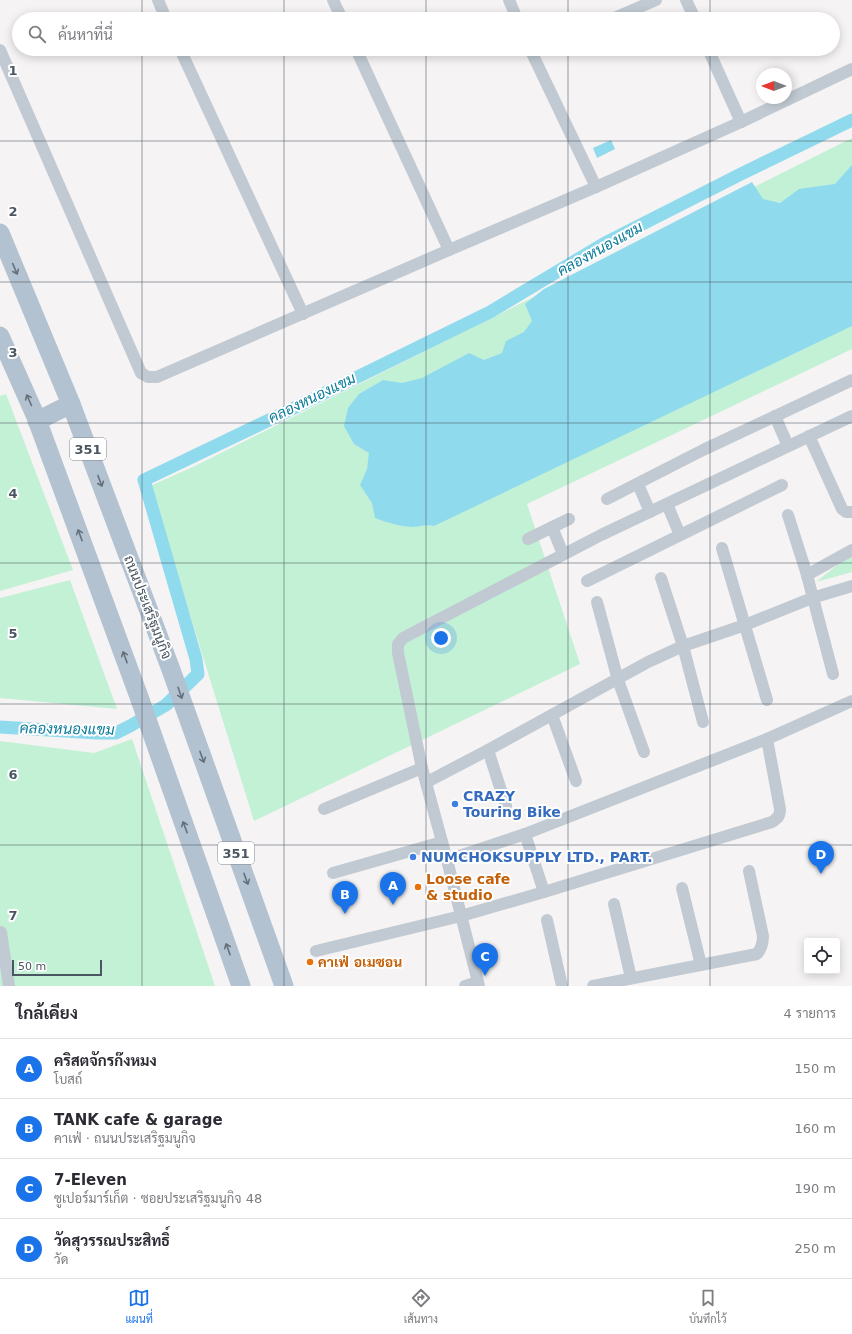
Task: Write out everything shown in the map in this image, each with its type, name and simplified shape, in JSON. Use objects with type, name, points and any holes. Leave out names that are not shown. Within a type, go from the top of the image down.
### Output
[{"type":"main road","name":"ถนนประเสริฐมนูกิจ","points":[[0,233],[71,404],[170,667],[284,986]]},
{"type":"main road","name":"351","points":[[0,336],[37,422],[138,694],[241,986]]},
{"type":"main road","points":[[37,422],[71,404]]},
{"type":"street","points":[[158,0],[163,12]]},
{"type":"street","points":[[333,0],[339,12]]},
{"type":"street","points":[[509,0],[514,12]]},
{"type":"street","points":[[628,12],[656,0]]},
{"type":"street","points":[[686,0],[692,12]]},
{"type":"street","points":[[0,50],[141,373],[148,378],[157,377],[596,187],[741,122],[852,69]]},
{"type":"street","points":[[183,56],[302,314]]},
{"type":"street","points":[[359,56],[449,250]]},
{"type":"street","points":[[538,56],[596,187]]},
{"type":"street","points":[[711,56],[741,122]]},
{"type":"street","points":[[607,499],[703,450],[852,380]]},
{"type":"street","points":[[775,416],[788,446]]},
{"type":"street","points":[[464,986],[478,984],[462,916],[422,768],[398,653],[398,644],[403,638],[601,535],[852,416]]},
{"type":"street","points":[[809,436],[842,509],[846,512],[852,512]]},
{"type":"street","points":[[638,484],[650,512]]},
{"type":"street","points":[[587,581],[782,485]]},
{"type":"street","points":[[667,504],[680,535]]},
{"type":"street","points":[[788,515],[807,575],[833,674]]},
{"type":"street","points":[[528,539],[569,519]]},
{"type":"street","points":[[552,527],[564,554]]},
{"type":"street","points":[[722,548],[767,700]]},
{"type":"street","points":[[807,575],[852,550]]},
{"type":"street","points":[[661,578],[683,646],[703,722]]},
{"type":"street","points":[[427,782],[618,680],[648,662],[683,646],[745,625],[812,598],[852,586]]},
{"type":"street","points":[[597,602],[618,680],[644,752]]},
{"type":"street","points":[[447,860],[525,834],[767,739],[852,701]]},
{"type":"street","points":[[552,715],[576,781]]},
{"type":"street","points":[[316,951],[462,916],[778,819],[780,809],[767,739]]},
{"type":"street","points":[[488,750],[506,806]]},
{"type":"street","points":[[324,809],[422,768]]},
{"type":"street","points":[[525,834],[544,892]]},
{"type":"street","points":[[333,873],[442,842]]},
{"type":"street","points":[[593,986],[757,954],[763,944],[763,936],[749,871]]},
{"type":"street","points":[[682,888],[701,965]]},
{"type":"street","points":[[614,904],[631,978]]},
{"type":"street","points":[[547,920],[562,986]]},
{"type":"street","points":[[1,932],[9,986]]},
{"type":"green space","points":[[852,138],[852,349],[527,504],[580,664],[254,821],[150,486],[195,466]]},
{"type":"green space","points":[[6,394],[73,570],[0,591],[0,396]]},
{"type":"green space","points":[[852,556],[852,572],[816,582],[840,563]]},
{"type":"green space","points":[[70,580],[117,709],[0,698],[0,598]]},
{"type":"green space","points":[[132,739],[215,986],[0,986],[0,741],[94,753]]},
{"type":"water","points":[[611,140],[615,149],[597,158],[593,148]]},
{"type":"water","points":[[852,165],[852,326],[434,526],[428,525],[407,527],[375,518],[372,503],[360,485],[367,469],[369,453],[354,444],[344,426],[348,408],[359,394],[383,380],[402,383],[422,378],[469,353],[484,360],[502,353],[506,341],[524,332],[532,321],[525,304],[544,289],[752,182],[763,199],[780,203],[799,189],[835,184]]},
{"type":"waterway","name":"คลองหนองแขม","points":[[0,727],[116,733],[166,705],[198,674],[196,659],[144,480],[490,312],[605,243],[852,120]]},
{"type":"place","name":"CRAZY Touring Bike","points":[[455,804]]},
{"type":"place","name":"NUMCHOKSUPPLY LTD., PART.","points":[[413,857]]},
{"type":"place","name":"วัดสุวรรณประสิทธิ์","points":[[821,874]]},
{"type":"place","name":"Loose cafe & studio","points":[[418,887]]},
{"type":"place","name":"คริสตจักรก๊งหมง","points":[[393,905]]},
{"type":"place","name":"TANK cafe & garage","points":[[345,914]]},
{"type":"place","name":"คาเฟ่ อเมซอน","points":[[310,962]]},
{"type":"place","name":"7-Eleven","points":[[485,976]]}]
